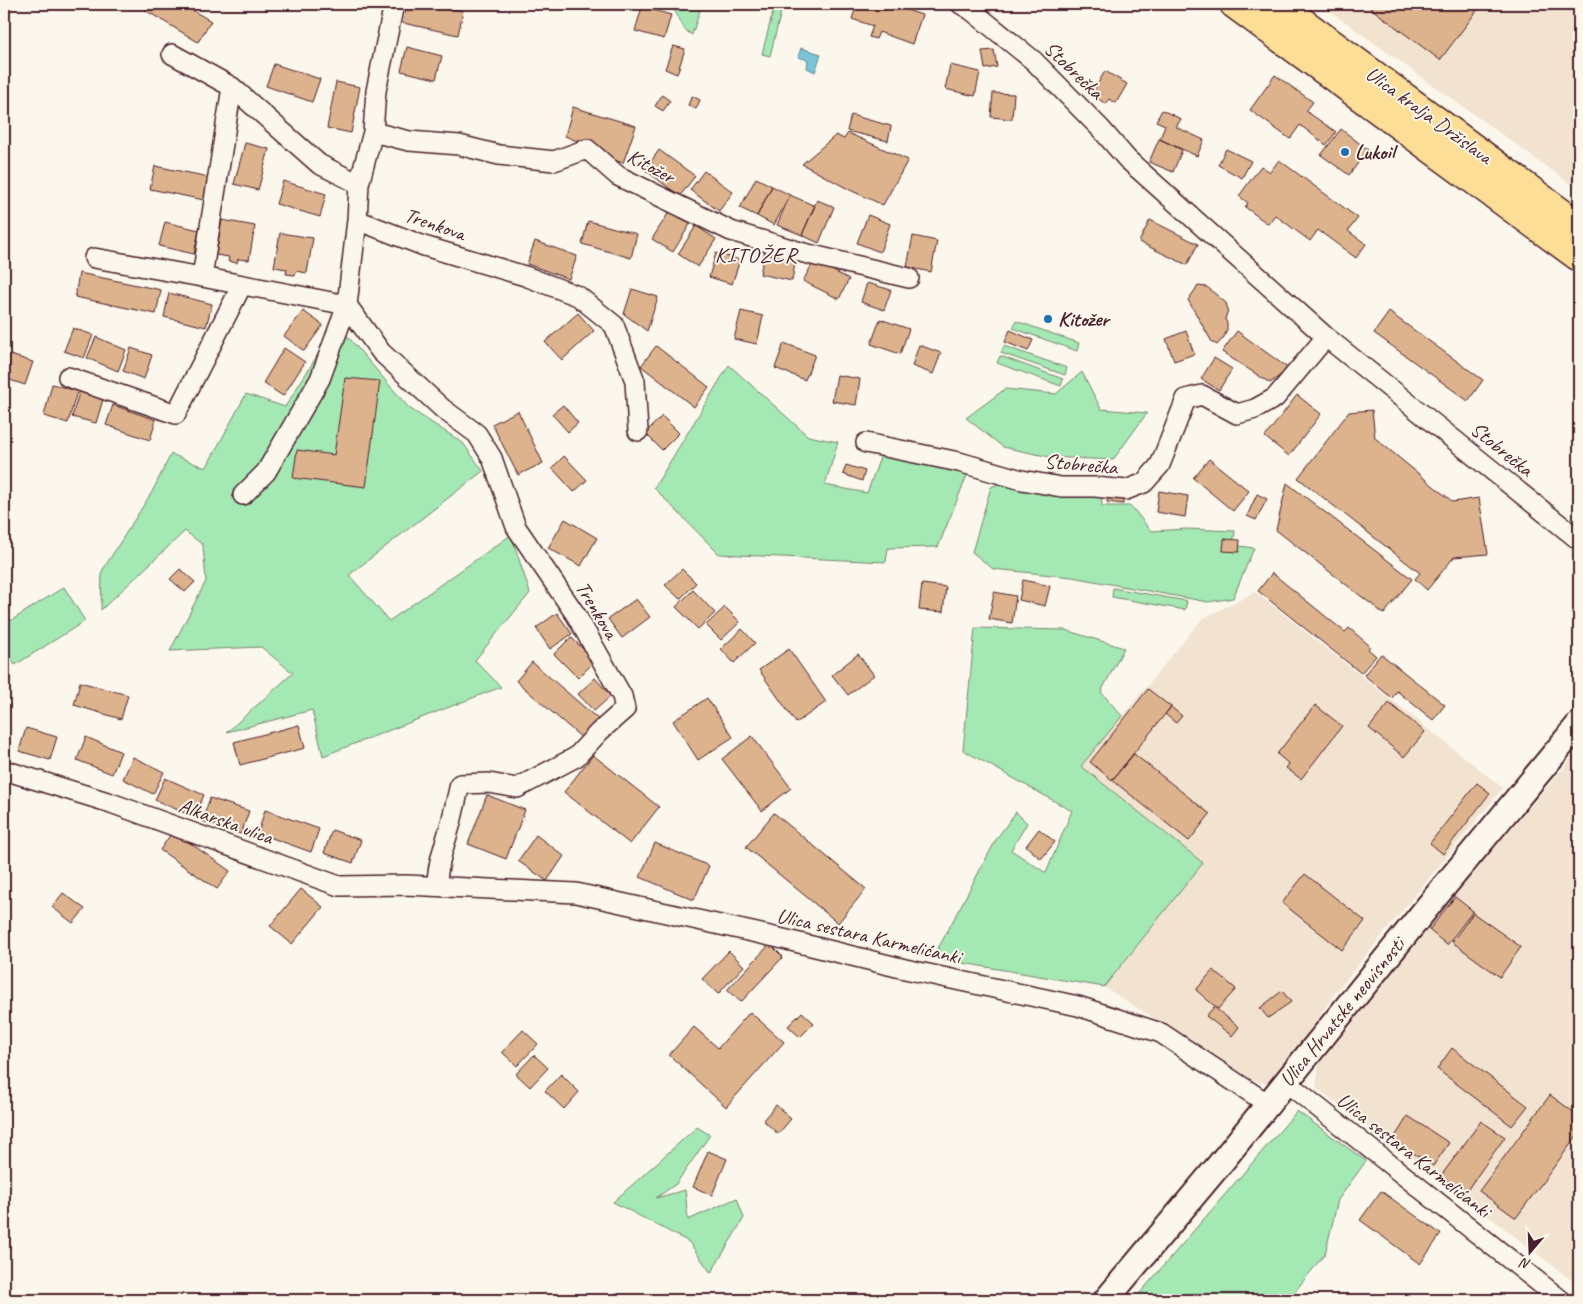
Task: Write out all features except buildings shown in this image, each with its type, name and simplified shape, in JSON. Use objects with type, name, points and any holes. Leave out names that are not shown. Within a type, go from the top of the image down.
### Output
[{"type":"highway","name":"Ulica kralja Držislava","points":[[1234,4],[1579,257]]},
{"type":"highway","name":"Ulica kralja Držislava","points":[[1278,4],[1579,226]]},
{"type":"street","points":[[243,495],[266,472],[320,379],[348,305],[359,184],[373,132],[376,91],[394,4]]},
{"type":"street","name":"Stobrečka","points":[[961,4],[1034,61],[1128,159],[1326,337],[1579,540]]},
{"type":"street","points":[[172,54],[232,87],[319,164],[359,184]]},
{"type":"street","points":[[202,277],[232,87]]},
{"type":"street","name":"Kitožer","points":[[373,132],[409,141],[459,145],[499,155],[554,161],[587,149],[618,176],[731,231],[804,253],[909,278]]},
{"type":"street","name":"Trenkova","points":[[357,220],[424,246],[525,276],[578,296],[614,325],[635,381],[638,431]]},
{"type":"street","points":[[94,258],[348,305]]},
{"type":"street","points":[[68,377],[176,414],[242,285]]},
{"type":"street","name":"Trenkova","points":[[348,305],[381,352],[443,409],[476,434],[492,458],[516,527],[576,615],[622,696],[625,709],[599,732],[576,757],[517,788],[489,783],[460,784],[443,847],[437,886]]},
{"type":"street","name":"Stobrečka","points":[[866,443],[959,462],[1022,480],[1051,486],[1126,490],[1144,483],[1160,465],[1186,399],[1202,395],[1237,414],[1254,409],[1275,398],[1326,337]]},
{"type":"street","name":"Ulica Hrvatske neovisnosti","points":[[1106,1300],[1286,1082],[1442,888],[1579,724]]},
{"type":"street","name":"Alkarska ulica","points":[[4,770],[111,804],[339,886],[437,886]]},
{"type":"street","name":"Ulica sestara Karmelićanki","points":[[437,886],[576,893],[779,938],[905,969],[1078,1006],[1161,1033],[1268,1104]]},
{"type":"street","name":"Ulica sestara Karmelićanki","points":[[1286,1082],[1561,1300]]},
{"type":"shaded area","points":[[1320,4],[1579,4],[1579,190],[1427,81]]},
{"type":"shaded area","points":[[1255,592],[1503,788],[1335,993],[1272,1085],[1255,1081],[1104,987],[1203,863],[1081,766],[1202,619]]},
{"type":"shaded area","points":[[1579,750],[1579,1286],[1470,1202],[1464,1195],[1316,1088],[1319,1064],[1383,976]]},
{"type":"green space","points":[[671,4],[702,4],[692,35],[685,30]]},
{"type":"green space","points":[[775,4],[783,4],[770,56],[762,54]]},
{"type":"green space","points":[[1016,321],[1079,343],[1077,351],[1013,328]]},
{"type":"green space","points":[[337,324],[409,408],[463,443],[483,471],[349,575],[389,621],[511,535],[530,593],[475,660],[501,687],[323,756],[312,710],[227,732],[293,673],[261,647],[170,651],[206,581],[203,545],[185,531],[101,610],[102,571],[152,492],[171,454],[206,468],[246,394],[285,407]]},
{"type":"green space","points":[[1004,346],[1067,368],[1065,375],[1001,353]]},
{"type":"green space","points":[[1000,356],[1063,379],[1061,386],[997,363]]},
{"type":"green space","points":[[729,365],[808,436],[838,442],[825,485],[867,493],[881,455],[968,473],[938,547],[888,548],[886,562],[719,554],[654,488]]},
{"type":"green space","points":[[1082,372],[1101,409],[1147,413],[1113,460],[1050,457],[1003,447],[966,418],[1005,389],[1056,394]]},
{"type":"green space","points":[[1003,482],[1101,492],[1102,506],[1131,506],[1151,531],[1186,529],[1235,531],[1233,545],[1254,548],[1233,598],[1208,602],[1072,577],[993,569],[972,552],[991,487]]},
{"type":"green space","points":[[64,587],[85,621],[15,665],[4,648],[4,625]]},
{"type":"green space","points":[[1113,588],[1187,601],[1185,610],[1112,597]]},
{"type":"green space","points":[[975,628],[1065,630],[1124,648],[1101,692],[1122,716],[1081,766],[1203,863],[1104,987],[933,958],[997,838],[1016,812],[1027,823],[1011,850],[1046,873],[1072,811],[963,750]]},
{"type":"green space","points":[[1297,1111],[1366,1161],[1338,1200],[1325,1254],[1288,1300],[1134,1300]]},
{"type":"green space","points":[[697,1127],[710,1135],[676,1184],[656,1198],[685,1190],[688,1220],[737,1198],[744,1218],[711,1273],[689,1242],[613,1202]]},
{"type":"water","points":[[801,48],[821,54],[815,72],[807,68],[808,60],[798,57]]},
{"type":"place","name":"Lukoil","points":[[1345,152]]},
{"type":"place","name":"Kitožer","points":[[1048,319]]},
{"type":"district","name":"KITOŽER","points":[[756,254]]}]
